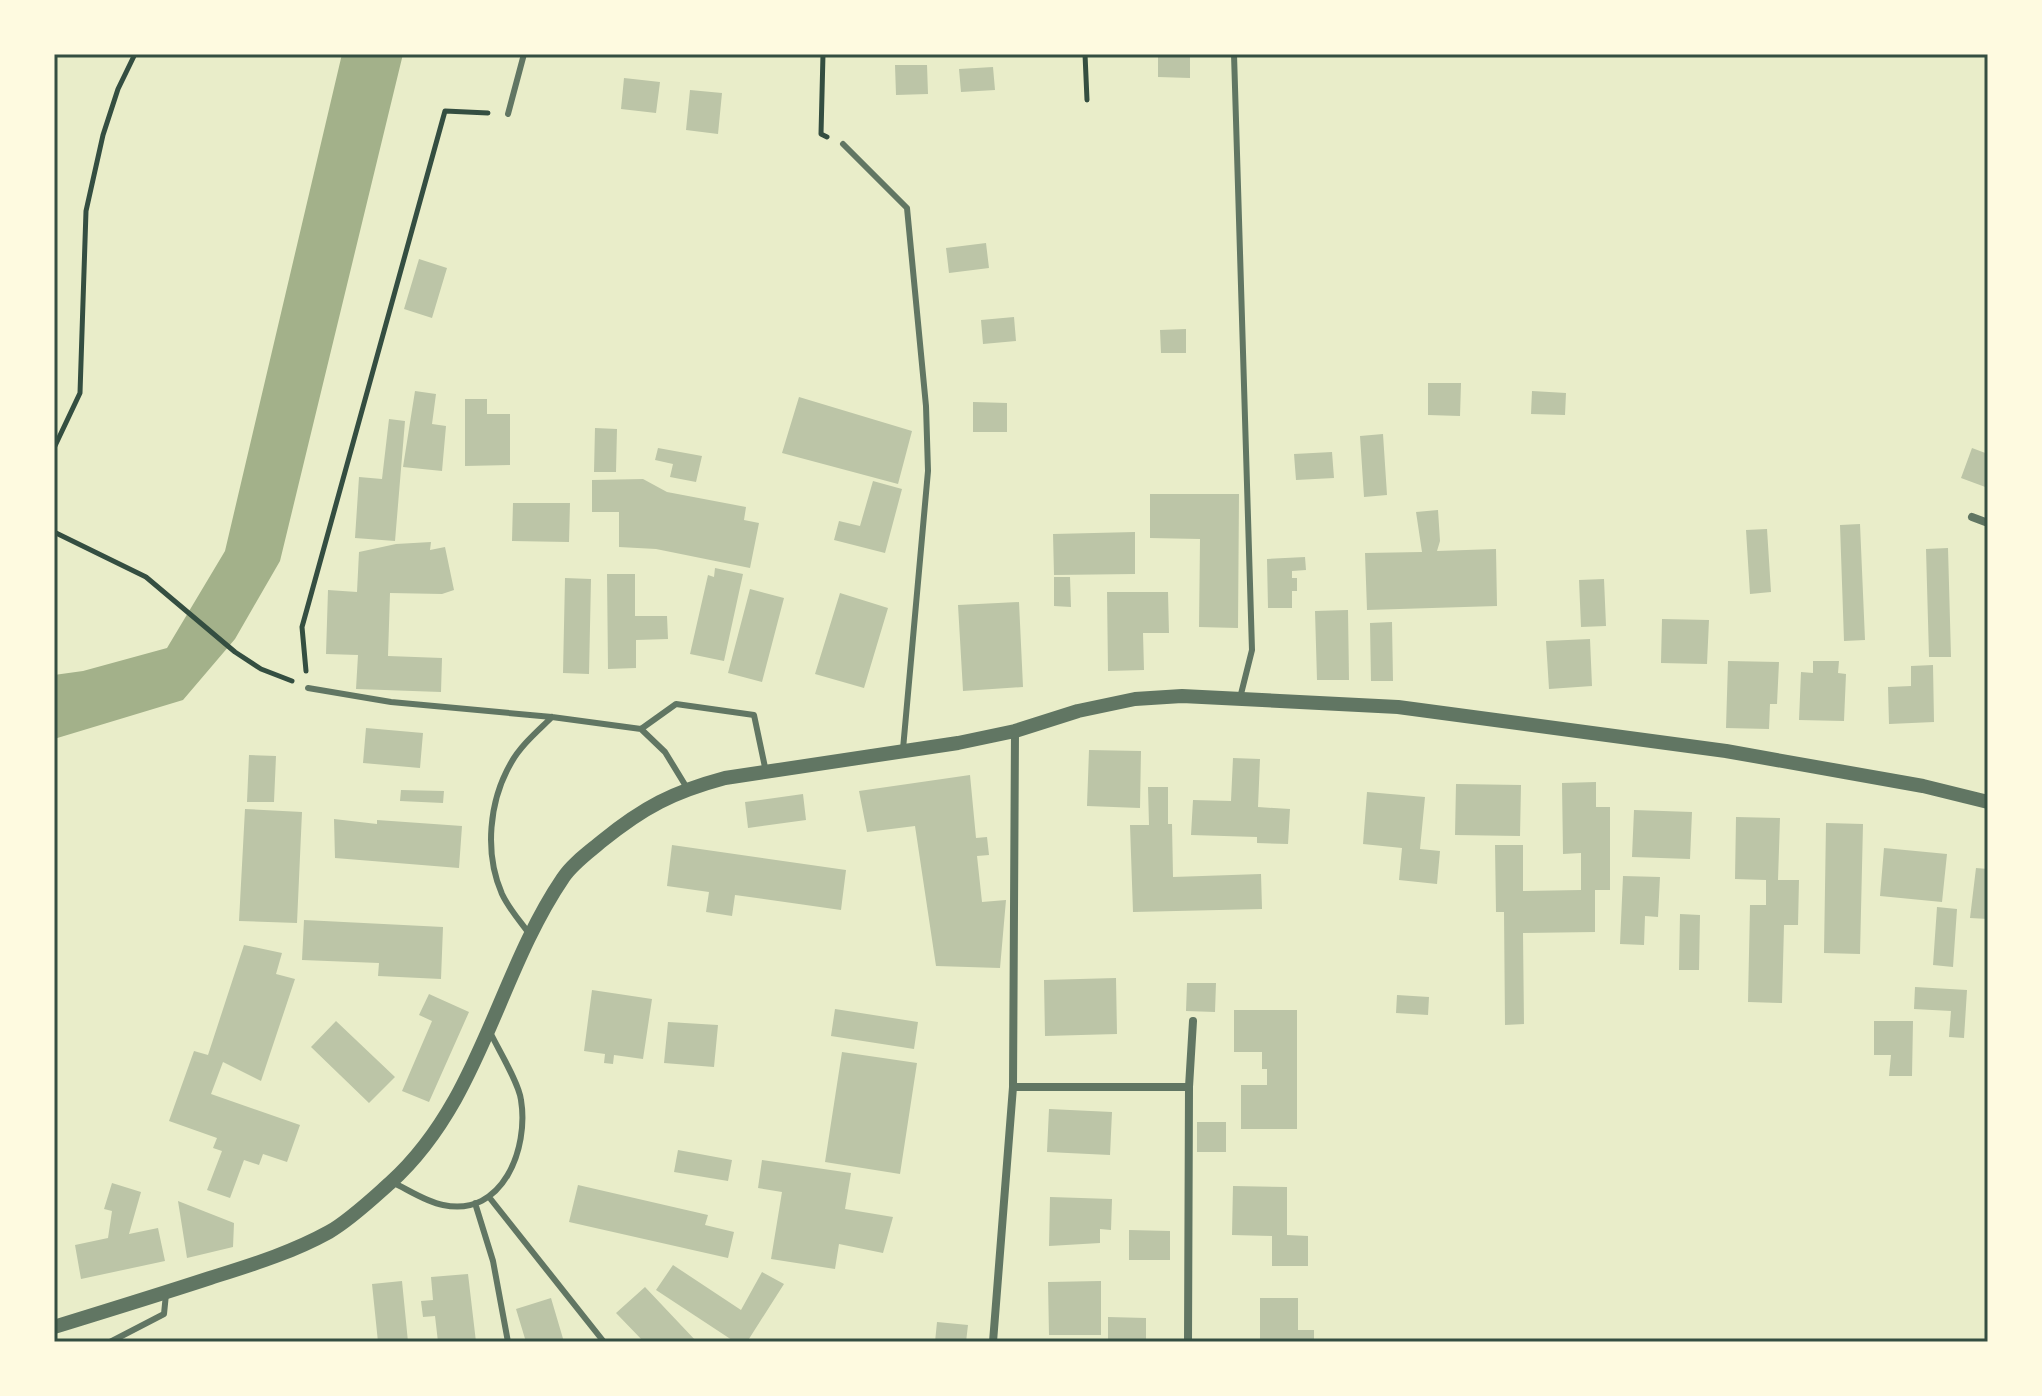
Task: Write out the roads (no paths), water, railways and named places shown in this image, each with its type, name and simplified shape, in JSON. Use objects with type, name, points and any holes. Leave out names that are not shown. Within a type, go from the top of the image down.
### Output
[{"type":"street","points":[[1972,517],[1988,523]]},
{"type":"street","points":[[54,1327],[286,1254],[332,1230],[392,1182],[426,1144],[460,1092],[490,1032],[530,935],[564,876],[635,814],[687,788],[725,778],[903,752],[1015,731],[1078,711],[1135,699],[1182,696],[1398,707],[1711,749],[1923,786],[1988,802]]},
{"type":"street","points":[[993,1342],[1013,1087],[1015,731]]},
{"type":"street","points":[[1188,1342],[1189,1087],[1193,1021]]},
{"type":"street","points":[[1013,1087],[1189,1087]]},
{"type":"lane","points":[[508,114],[524,54]]},
{"type":"lane","points":[[1234,54],[1252,650],[1240,698]]},
{"type":"lane","points":[[843,144],[907,208],[926,406],[928,471],[903,752]]},
{"type":"lane","points":[[308,688],[391,702],[641,729],[665,752],[687,788]]},
{"type":"lane","points":[[641,729],[676,704],[754,715],[766,772]]},
{"type":"lane","points":[[530,935],[503,895],[493,861],[491,816],[510,763],[552,717]]},
{"type":"lane","points":[[392,1182],[442,1205],[469,1206],[489,1197],[505,1182],[519,1149],[521,1098],[490,1032]]},
{"type":"lane","points":[[489,1197],[604,1342]]},
{"type":"lane","points":[[475,1203],[493,1261],[508,1342]]},
{"type":"lane","points":[[110,1342],[164,1314],[166,1293]]}]
